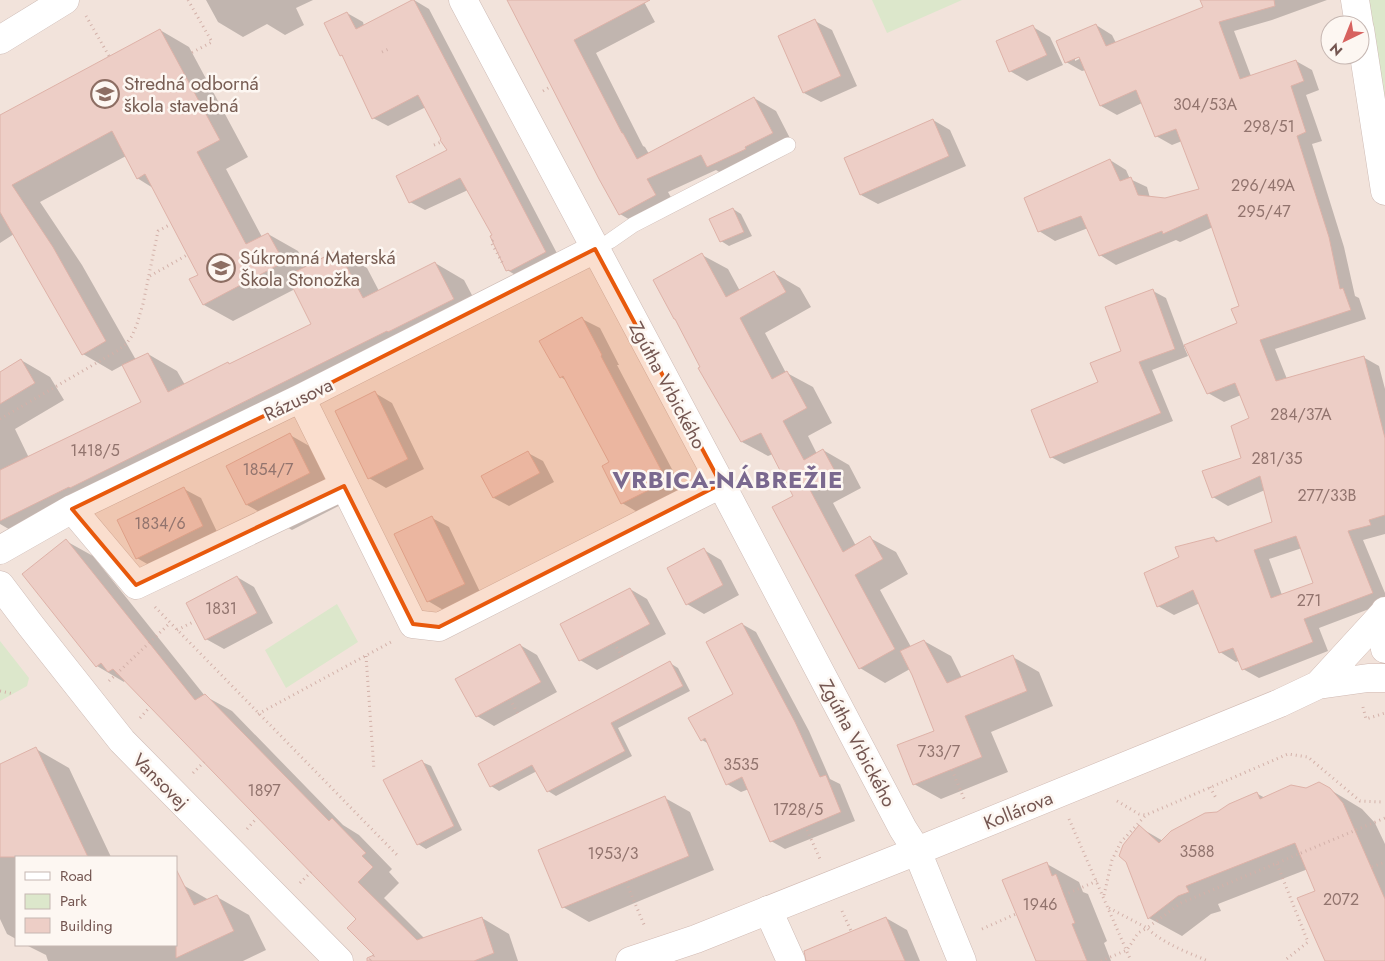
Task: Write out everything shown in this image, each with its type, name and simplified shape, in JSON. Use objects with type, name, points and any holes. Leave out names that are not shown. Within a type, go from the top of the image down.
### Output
[{"type":"street","name":"Zgútha Vrbického","points":[[463,0],[903,829],[917,851],[962,961]]},
{"type":"street","points":[[1355,0],[1357,15]]},
{"type":"street","points":[[0,40],[74,4]]},
{"type":"street","points":[[1366,65],[1385,191]]},
{"type":"street","name":"Rázusova","points":[[0,550],[72,509],[301,398],[595,249]]},
{"type":"street","points":[[301,398],[413,624],[439,628],[721,484]]},
{"type":"street","points":[[72,509],[136,585],[344,486]]},
{"type":"street","name":"Vansovej","points":[[0,585],[122,741],[339,961]]},
{"type":"street","points":[[1385,612],[1382,627],[1385,649]]},
{"type":"street","name":"Kollárova","points":[[1318,685],[1385,612]]},
{"type":"street","name":"Kollárova","points":[[630,961],[696,939],[917,851],[1318,685],[1368,678],[1385,678]]},
{"type":"street","points":[[768,910],[791,961]]},
{"type":"lane","points":[[595,249],[633,225],[788,145]]},
{"type":"path","points":[[188,0],[212,42],[191,53]]},
{"type":"path","points":[[74,4],[109,56]]},
{"type":"path","points":[[382,52],[391,48]]},
{"type":"path","points":[[434,145],[441,142]]},
{"type":"path","points":[[0,419],[126,344],[132,336],[143,304],[158,231],[171,224]]},
{"type":"path","points":[[150,276],[187,255]]},
{"type":"path","points":[[136,585],[258,714],[399,856]]},
{"type":"path","points":[[177,630],[195,621]]},
{"type":"path","points":[[89,700],[170,623]]},
{"type":"path","points":[[258,714],[406,634],[413,624]]},
{"type":"path","points":[[614,643],[624,660]]},
{"type":"path","points":[[366,656],[374,770]]},
{"type":"path","points":[[0,691],[14,694]]},
{"type":"path","points":[[510,699],[519,716]]},
{"type":"path","points":[[1362,703],[1366,719],[1385,713]]},
{"type":"path","points":[[138,720],[150,707]]},
{"type":"path","points":[[1103,896],[1112,860],[1121,842],[1146,815],[1288,754],[1308,757],[1360,801],[1383,802]]},
{"type":"path","points":[[191,775],[204,762]]},
{"type":"path","points":[[952,770],[967,804]]},
{"type":"path","points":[[1210,787],[1216,800]]},
{"type":"path","points":[[1115,799],[1139,814],[1146,815]]},
{"type":"path","points":[[1065,811],[1131,961]]},
{"type":"path","points":[[245,831],[258,818]]},
{"type":"path","points":[[1101,961],[1126,950],[1138,933],[1181,903],[1385,818]]},
{"type":"path","points":[[808,830],[821,863]]},
{"type":"path","points":[[1372,867],[1385,862]]},
{"type":"path","points":[[1277,864],[1308,942],[1284,961]]},
{"type":"path","points":[[298,885],[311,872]]},
{"type":"path","points":[[1064,895],[1097,881]]},
{"type":"path","points":[[626,882],[646,930]]},
{"type":"path","points":[[839,904],[851,931]]},
{"type":"path","points":[[1109,908],[1147,928],[1155,936],[1177,948],[1208,961]]},
{"type":"path","points":[[982,929],[1016,914]]},
{"type":"path","points":[[370,960],[374,955]]},
{"type":"highlighted area","points":[[595,249],[721,484],[439,627],[413,624],[344,486],[136,585],[72,509],[301,398]]},
{"type":"shaded area","points":[[0,0],[1385,0],[1385,961],[0,961]]},
{"type":"green space","points":[[872,0],[962,0],[887,33]]},
{"type":"green space","points":[[1365,0],[1385,0],[1385,112],[1370,28],[1370,15],[1368,15]]},
{"type":"green space","points":[[337,604],[358,642],[286,688],[265,650]]},
{"type":"green space","points":[[0,641],[29,678],[27,686],[0,701]]},
{"type":"building","points":[[414,0],[546,252],[510,271],[506,271],[490,236],[492,235],[460,178],[409,203],[396,176],[447,150],[440,140],[418,95],[372,119],[342,55],[340,56],[324,23],[347,12],[356,29]]},
{"type":"building","points":[[507,0],[650,0],[574,40],[637,159],[754,97],[773,133],[745,147],[746,149],[707,167],[701,155],[647,179],[656,195],[619,215]]},
{"type":"building","points":[[1200,0],[1274,0],[1275,6],[1219,22],[1240,79],[1296,60],[1304,81],[1291,86],[1306,132],[1297,136],[1329,237],[1340,289],[1343,288],[1351,310],[1260,340],[1276,381],[1364,356],[1385,438],[1385,515],[1369,520],[1371,525],[1348,531],[1373,593],[1304,619],[1313,642],[1242,670],[1233,648],[1219,653],[1193,590],[1157,607],[1144,573],[1179,557],[1175,547],[1214,537],[1216,542],[1272,522],[1260,476],[1212,498],[1202,471],[1241,458],[1231,426],[1249,418],[1235,383],[1207,394],[1184,345],[1237,323],[1231,309],[1239,306],[1207,214],[1163,234],[1162,231],[1099,256],[1081,216],[1038,232],[1024,198],[1110,159],[1120,181],[1131,177],[1138,195],[1165,198],[1199,189],[1176,129],[1155,137],[1136,90],[1100,106],[1079,57],[1065,63],[1056,41],[1096,24],[1106,46],[1203,7]],"holes":[[[1296,536],[1313,583],[1271,598],[1254,550]]]},
{"type":"building","points":[[815,19],[841,76],[803,93],[778,36]]},
{"type":"building","points":[[1033,25],[1047,55],[1009,72],[996,41]]},
{"type":"building","points":[[160,29],[220,140],[197,152],[246,244],[268,233],[284,262],[203,305],[189,279],[198,275],[145,174],[137,179],[112,131],[12,185],[53,247],[106,341],[82,355],[0,212],[0,115]]},
{"type":"building","points":[[933,119],[949,156],[860,195],[844,158]]},
{"type":"building","points":[[733,208],[744,232],[720,242],[709,219]]},
{"type":"building","points":[[338,250],[363,298],[435,262],[454,299],[0,521],[0,470],[141,402],[122,365],[148,353],[168,392],[311,324],[287,276]]},
{"type":"building","points":[[702,253],[726,297],[774,271],[786,292],[740,318],[772,379],[787,371],[807,408],[783,421],[804,460],[823,449],[836,473],[809,488],[843,552],[870,536],[883,559],[855,575],[895,649],[859,669],[772,507],[793,496],[761,433],[741,442],[698,368],[700,367],[653,280]]},
{"type":"building","points":[[1153,289],[1175,349],[1139,362],[1161,413],[1050,458],[1031,410],[1098,382],[1090,363],[1121,351],[1105,307]]},
{"type":"building","points":[[582,317],[667,481],[621,504],[602,466],[609,462],[563,376],[560,378],[539,341]]},
{"type":"building","points":[[21,359],[35,383],[0,404],[0,372]]},
{"type":"building","points":[[375,391],[408,459],[368,479],[335,411]]},
{"type":"building","points":[[290,433],[310,473],[246,505],[226,466]]},
{"type":"building","points":[[528,451],[540,473],[493,498],[481,476]]},
{"type":"building","points":[[184,487],[203,526],[136,559],[117,520]]},
{"type":"building","points":[[432,516],[465,584],[427,602],[394,534]]},
{"type":"building","points":[[66,539],[195,700],[205,694],[329,821],[332,818],[366,853],[362,856],[373,867],[358,882],[417,940],[482,917],[494,953],[474,961],[367,961],[367,958],[374,955],[347,928],[356,919],[113,669],[108,672],[101,663],[96,667],[22,574]]},
{"type":"building","points":[[704,548],[723,585],[686,605],[667,568]]},
{"type":"building","points":[[237,576],[257,613],[205,640],[186,603]]},
{"type":"building","points":[[630,588],[650,624],[579,661],[560,624]]},
{"type":"building","points":[[742,623],[795,722],[820,777],[826,775],[841,812],[770,842],[742,777],[726,785],[705,738],[701,741],[688,718],[733,694],[706,642]]},
{"type":"building","points":[[924,640],[947,683],[1013,655],[1027,691],[965,716],[982,757],[913,785],[897,745],[934,731],[912,675],[900,651]]},
{"type":"building","points":[[520,644],[541,682],[476,717],[455,679]]},
{"type":"building","points":[[670,661],[683,686],[611,723],[625,751],[547,792],[532,765],[490,787],[478,764]]},
{"type":"building","points":[[36,747],[88,856],[0,857],[0,764]]},
{"type":"building","points":[[422,760],[454,826],[417,845],[383,780]]},
{"type":"building","points":[[1319,782],[1330,788],[1343,803],[1385,899],[1385,961],[1325,961],[1297,898],[1315,891],[1295,843],[1186,886],[1189,892],[1178,896],[1148,919],[1126,862],[1119,856],[1123,845],[1139,825],[1159,843],[1171,831],[1205,813],[1217,812],[1229,804],[1257,792],[1260,799],[1291,785],[1306,788]]},
{"type":"building","points":[[665,796],[689,856],[562,908],[538,850]]},
{"type":"building","points":[[1047,862],[1052,876],[1056,874],[1075,923],[1072,924],[1087,961],[1036,961],[1002,880]]},
{"type":"building","points":[[178,873],[194,905],[217,895],[234,931],[176,958],[176,946],[178,946]]},
{"type":"building","points":[[886,917],[905,961],[806,961],[804,951]]},
{"type":"place","name":"Stredná odborná škola stavebná","points":[[105,94]]},
{"type":"place","name":"Súkromná Materská Škola Stonožka","points":[[221,268]]},
{"type":"district","name":"VRBICA-NÁBREŽIE","points":[[728,480]]}]
